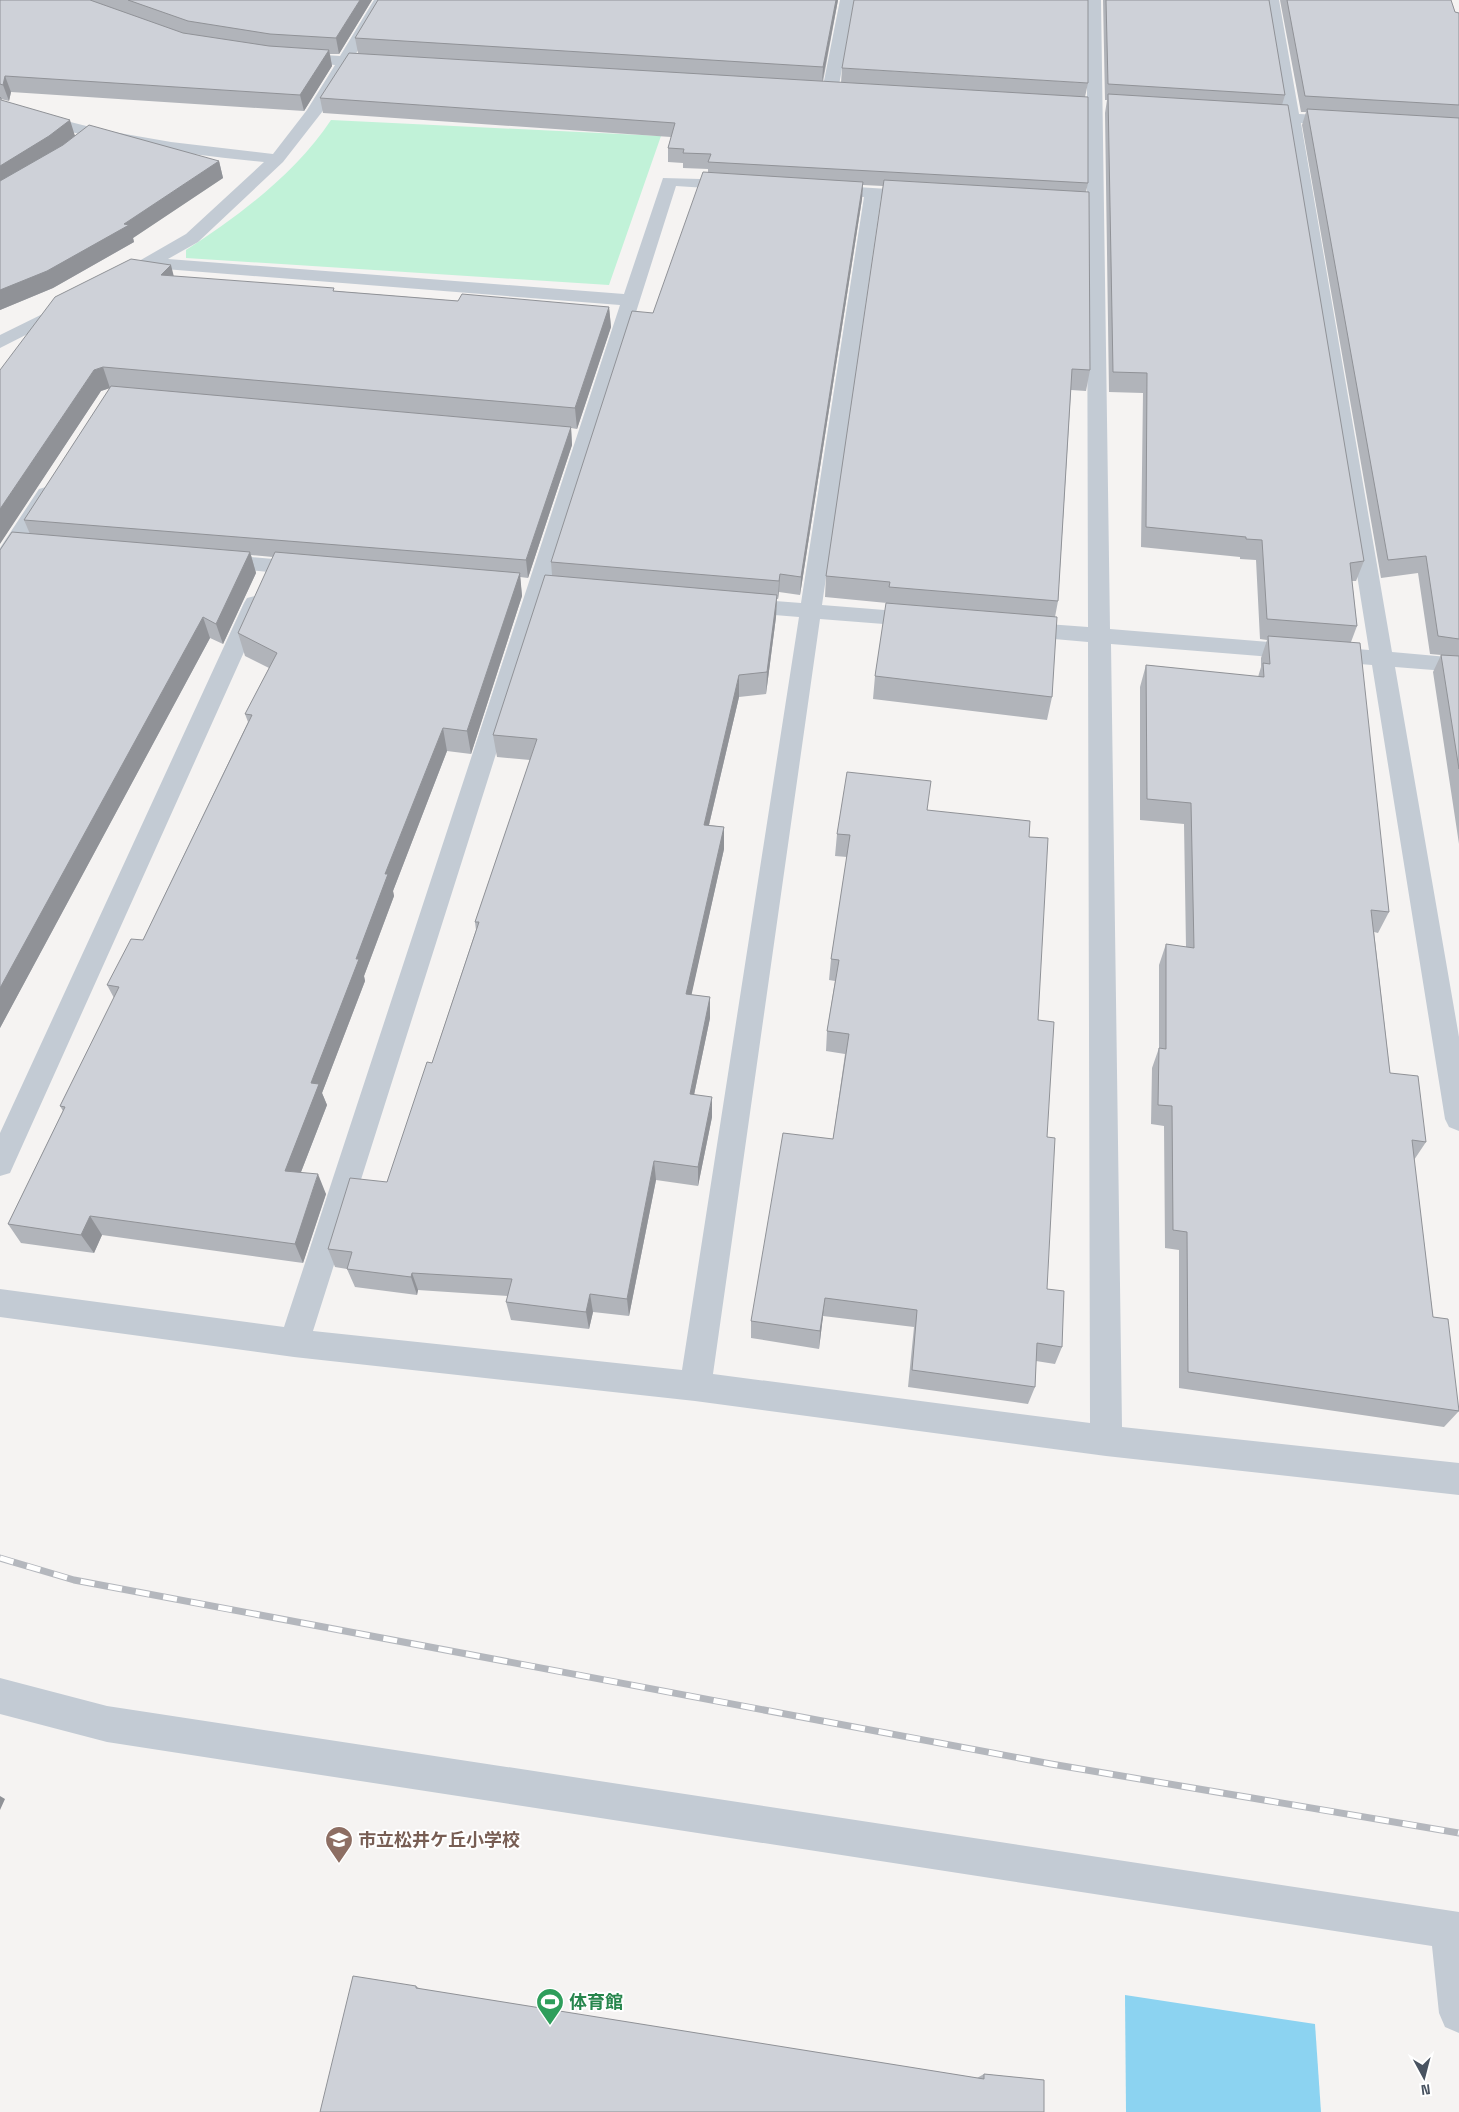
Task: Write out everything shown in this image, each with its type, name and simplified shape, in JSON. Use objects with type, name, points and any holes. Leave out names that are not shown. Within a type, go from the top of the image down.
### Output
[{"type":"street","points":[[99,290],[152,263],[192,238],[276,159],[314,112],[382,0]]},
{"type":"street","points":[[847,0],[825,91],[849,92]]},
{"type":"street","points":[[1094,0],[1106,1441]]},
{"type":"street","points":[[1272,0],[1459,1119]]},
{"type":"street","points":[[282,57],[394,65]]},
{"type":"street","points":[[0,105],[41,122],[92,134],[179,149],[276,159]]},
{"type":"street","points":[[1242,115],[1351,122]]},
{"type":"street","points":[[76,145],[92,134]]},
{"type":"street","points":[[294,1343],[538,588],[576,437],[631,300],[670,181],[757,186]]},
{"type":"street","points":[[805,189],[941,197]]},
{"type":"street","points":[[695,1386],[873,193]]},
{"type":"street","points":[[1038,203],[1096,206]]},
{"type":"street","points":[[152,263],[631,300]]},
{"type":"street","points":[[0,342],[82,299]]},
{"type":"street","points":[[0,565],[23,545],[56,478]]},
{"type":"street","points":[[192,559],[331,571]]},
{"type":"street","points":[[0,1164],[272,566]]},
{"type":"street","points":[[713,603],[940,622]]},
{"type":"street","points":[[1000,627],[1459,665]]},
{"type":"street","points":[[0,1303],[294,1343],[695,1386],[1106,1441],[1459,1479]]},
{"type":"street","points":[[0,1696],[107,1724],[1454,1930],[1459,2013]]},
{"type":"green space","points":[[331,120],[661,136],[609,285],[186,258],[186,250],[246,208],[284,176],[317,140]]},
{"type":"water","points":[[1125,1995],[1315,2024],[1321,2112],[1126,2112]]},
{"type":"building","points":[[0,0],[90,0],[183,33],[269,46],[329,50],[300,95],[5,76],[3,85],[0,84]]},
{"type":"building","points":[[128,0],[360,0],[336,38],[270,34],[188,21]]},
{"type":"building","points":[[378,0],[836,0],[823,67],[355,38]]},
{"type":"building","points":[[854,0],[1088,0],[1088,83],[842,68]]},
{"type":"building","points":[[1106,0],[1269,0],[1285,95],[1108,84]]},
{"type":"building","points":[[1287,0],[1451,0],[1455,12],[1459,13],[1459,105],[1305,96]]},
{"type":"building","points":[[349,53],[1088,97],[1088,183],[708,162],[711,154],[683,153],[684,149],[668,148],[675,123],[320,98]]},
{"type":"building","points":[[1108,94],[1288,105],[1364,561],[1350,563],[1357,626],[1267,619],[1262,540],[1146,527],[1147,373],[1113,372]]},
{"type":"building","points":[[0,97],[1,100],[70,120],[49,136],[0,166]]},
{"type":"building","points":[[1307,109],[1459,118],[1459,639],[1438,636],[1426,556],[1388,560]]},
{"type":"building","points":[[89,125],[219,161],[124,224],[129,225],[47,271],[0,290],[0,181],[63,145]]},
{"type":"building","points":[[703,172],[863,182],[801,577],[780,574],[779,581],[551,562],[632,311],[653,313]]},
{"type":"building","points":[[884,180],[1089,192],[1090,370],[1072,369],[1058,601],[889,587],[890,582],[826,576]]},
{"type":"building","points":[[131,259],[171,265],[161,275],[334,288],[333,291],[458,301],[462,294],[609,307],[575,408],[103,367],[94,370],[0,509],[0,370],[55,297]]},
{"type":"building","points":[[111,386],[571,427],[526,560],[24,520]]},
{"type":"building","points":[[12,532],[250,552],[216,624],[203,617],[0,988],[0,550]]},
{"type":"building","points":[[275,552],[520,573],[467,731],[443,728],[385,874],[388,874],[356,959],[359,959],[311,1083],[319,1084],[285,1171],[318,1174],[295,1244],[90,1216],[81,1235],[8,1224],[65,1107],[60,1106],[119,987],[107,985],[131,939],[143,940],[252,715],[245,714],[277,653],[238,633]]},
{"type":"building","points":[[545,575],[777,595],[767,672],[739,675],[704,825],[724,827],[686,994],[710,997],[690,1094],[712,1097],[698,1167],[654,1161],[627,1299],[590,1294],[586,1312],[506,1302],[512,1279],[412,1273],[411,1277],[347,1269],[352,1252],[328,1249],[350,1178],[387,1182],[427,1062],[432,1063],[479,922],[475,922],[537,739],[493,735]]},
{"type":"building","points":[[886,603],[1057,617],[1052,697],[875,676]]},
{"type":"building","points":[[1268,636],[1360,643],[1389,912],[1371,910],[1390,1073],[1418,1076],[1426,1142],[1412,1140],[1433,1317],[1448,1319],[1459,1411],[1188,1372],[1187,1232],[1173,1230],[1172,1106],[1158,1105],[1159,1048],[1166,1049],[1166,944],[1194,948],[1191,803],[1147,799],[1146,665],[1264,677],[1263,663],[1270,664]]},
{"type":"building","points":[[1441,655],[1459,656],[1459,769]]},
{"type":"building","points":[[847,772],[931,781],[927,810],[1030,821],[1029,837],[1048,838],[1038,1020],[1054,1022],[1047,1137],[1055,1138],[1047,1289],[1064,1291],[1062,1347],[1037,1343],[1035,1387],[912,1370],[917,1310],[825,1298],[820,1331],[751,1321],[783,1133],[833,1139],[849,1034],[827,1031],[839,960],[831,959],[850,835],[837,834]]},
{"type":"building","name":"体育館","points":[[353,1976],[416,1986],[416,1988],[984,2079],[984,2074],[1044,2080],[1044,2112],[320,2112]]},
{"type":"railway","points":[[0,1558],[74,1580],[1051,1764],[1459,1833]]},
{"type":"place","name":"市立松井ケ丘小学校","points":[[339,1864]]},
{"type":"place","name":"体育館","points":[[550,2026]]}]
